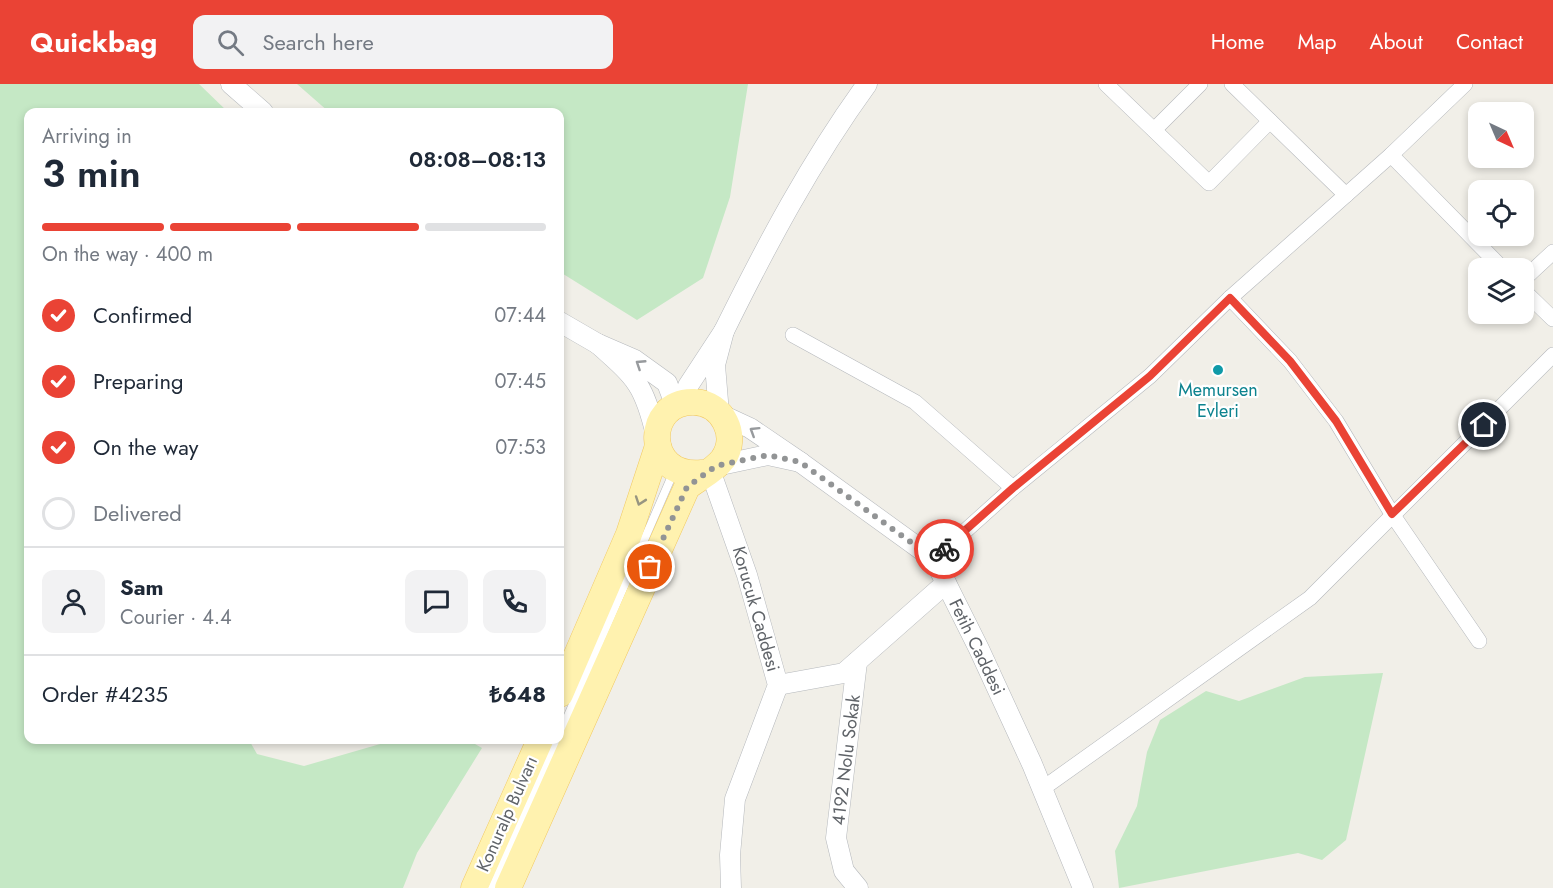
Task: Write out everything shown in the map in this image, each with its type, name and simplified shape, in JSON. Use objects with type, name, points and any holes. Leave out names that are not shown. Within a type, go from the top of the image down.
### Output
[{"type":"main road","points":[[564,685],[629,534],[657,440],[664,417],[679,405],[701,402],[721,414],[728,426],[730,438],[728,450],[709,470],[691,474],[675,469],[662,456],[657,440]]},
{"type":"main road","name":"Konuralp Bulvarı","points":[[508,888],[687,487],[709,470]]},
{"type":"main road","name":"Konuralp Bulvarı","points":[[474,888],[538,744]]},
{"type":"street","points":[[231,84],[259,108]]},
{"type":"street","points":[[238,84],[260,108]]},
{"type":"street","points":[[679,405],[688,386],[724,331],[769,241],[838,124],[867,84]]},
{"type":"street","points":[[1106,84],[1209,183],[1270,121]]},
{"type":"street","points":[[1154,130],[1200,84]]},
{"type":"street","points":[[1232,84],[1346,195]]},
{"type":"street","points":[[934,559],[1013,488],[1150,376],[1230,298],[1391,155],[1466,84]]},
{"type":"street","points":[[1391,155],[1492,258]]},
{"type":"street","points":[[1534,270],[1553,252]]},
{"type":"street","points":[[1230,298],[1290,361],[1336,421],[1392,514],[1479,641]]},
{"type":"street","points":[[1534,301],[1553,320]]},
{"type":"street","points":[[564,324],[598,344],[635,360],[667,383],[679,405]]},
{"type":"street","points":[[721,414],[715,365],[724,331]]},
{"type":"street","points":[[793,335],[915,402],[1013,488]]},
{"type":"street","points":[[598,344],[639,384],[649,404],[657,440]]},
{"type":"street","points":[[1042,789],[1310,598],[1553,355]]},
{"type":"street","name":"Fetih Caddesi","points":[[721,414],[750,428],[800,462],[934,559],[980,649],[1083,888]]},
{"type":"street","name":"Fetih Caddesi","points":[[709,470],[768,455],[800,462]]},
{"type":"street","name":"Korucuk Caddesi","points":[[709,470],[747,575],[778,686],[735,799],[730,855],[731,888]]},
{"type":"street","points":[[778,686],[844,673],[946,583]]},
{"type":"street","name":"4192 Nolu Sokak","points":[[857,662],[836,838],[844,871],[858,888]]},
{"type":"lane","points":[[564,725],[675,469]]},
{"type":"lane","points":[[492,888],[555,744]]},
{"type":"green space","points":[[0,84],[199,84],[224,108],[24,108],[24,744],[251,744],[257,754],[304,766],[380,744],[475,744],[482,748],[417,853],[403,888],[0,888]]},
{"type":"green space","points":[[297,84],[748,84],[730,197],[703,278],[637,320],[564,274],[564,108],[324,108]]},
{"type":"green space","points":[[1383,673],[1346,840],[1322,860],[1298,853],[1119,888],[1115,851],[1137,806],[1147,752],[1160,720],[1206,691],[1239,701],[1305,677]]},
{"type":"way so far","points":[[650,567],[687,487],[702,473],[716,466],[768,455],[800,462],[866,513],[934,559],[944,549]]},
{"type":"place","name":"Memursen Evleri","points":[[1218,370]]},
{"type":"route","points":[[944,549],[1013,488],[1150,376],[1230,298],[1290,361],[1336,421],[1392,514],[1484,425]]}]
